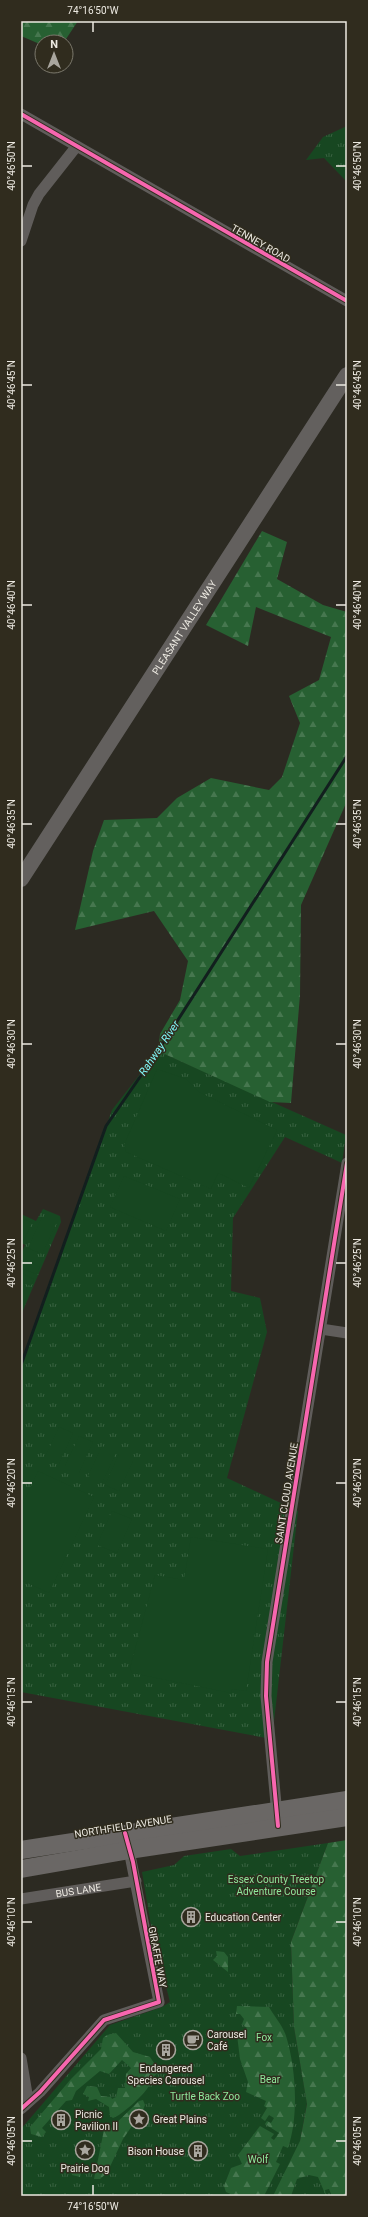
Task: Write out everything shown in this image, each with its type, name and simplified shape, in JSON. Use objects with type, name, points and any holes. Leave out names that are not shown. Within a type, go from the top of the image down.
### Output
[{"type":"main road","name":"PLEASANT VALLEY WAY","points":[[21,879],[347,375]]},
{"type":"main road","name":"NORTHFIELD AVENUE","points":[[21,1870],[130,1850],[277,1819],[347,1800]]},
{"type":"main road","name":"NORTHFIELD AVENUE","points":[[21,1850],[125,1833],[277,1819],[347,1817]]},
{"type":"street","name":"TENNEY ROAD","points":[[21,114],[76,147],[347,301]]},
{"type":"street","points":[[21,242],[33,205],[39,194],[76,147]]},
{"type":"street","name":"SAINT CLOUD AVENUE","points":[[277,1819],[266,1696],[267,1662],[347,1163]]},
{"type":"street","points":[[321,1329],[347,1333]]},
{"type":"street","name":"GIRAFFE WAY","points":[[23,2107],[40,2092],[104,2020],[159,2002],[130,1850],[125,1833]]},
{"type":"street","name":"BUS LANE","points":[[21,1899],[136,1881]]},
{"type":"street","points":[[21,2058],[27,2094],[23,2107]]},
{"type":"green space","points":[[21,21],[78,21],[69,34],[34,34],[34,42],[21,36]]},
{"type":"green space","points":[[347,126],[347,182],[324,158],[306,160],[323,137]]},
{"type":"green space","points":[[262,531],[287,542],[277,579],[323,605],[347,612],[347,801],[301,905],[300,995],[291,1103],[270,1102],[158,1051],[160,1034],[180,1000],[188,961],[154,911],[75,930],[93,851],[104,820],[157,818],[177,798],[211,778],[269,790],[282,777],[300,723],[289,696],[319,680],[331,637],[256,607],[248,646],[206,625]]},
{"type":"green space","points":[[158,1051],[346,1135],[342,1163],[285,1137],[233,1218],[231,1291],[260,1298],[267,1332],[227,1478],[298,1511],[272,1739],[21,1692],[21,1365],[112,1110]]},
{"type":"green space","points":[[157,1069],[186,1079],[199,1092],[277,1130],[249,1188],[218,1173],[211,1189],[126,1152],[124,1145]]},
{"type":"green space","points":[[124,1176],[180,1199],[166,1231],[110,1207]]},
{"type":"green space","points":[[43,1209],[60,1216],[61,1222],[21,1315],[21,1254],[25,1245],[21,1243],[21,1214],[36,1221]]},
{"type":"green space","points":[[42,1217],[56,1224],[42,1254],[28,1248]]},
{"type":"green space","points":[[25,1219],[32,1223],[24,1240],[21,1239],[21,1227]]},
{"type":"green space","points":[[22,1259],[40,1267],[36,1274],[21,1268]]},
{"type":"green space","points":[[21,1273],[34,1279],[31,1286],[21,1282]]},
{"type":"green space","points":[[59,1427],[73,1433],[59,1464],[45,1457]]},
{"type":"green space","points":[[79,1436],[93,1442],[79,1473],[65,1466]]},
{"type":"green space","points":[[102,1446],[116,1453],[102,1483],[88,1476]]},
{"type":"green space","points":[[119,1454],[133,1461],[119,1491],[105,1485]]},
{"type":"green space","points":[[38,1471],[94,1497],[49,1593],[21,1580],[21,1508]]},
{"type":"green space","points":[[112,1511],[132,1519],[117,1553],[97,1545]]},
{"type":"green space","points":[[191,1537],[268,1549],[246,1691],[232,1689],[231,1693],[132,1673],[130,1668],[155,1575],[184,1580]]},
{"type":"green space","points":[[347,1840],[347,2196],[332,2196],[329,2189],[325,2190],[326,2196],[318,2177],[309,2175],[297,2179],[291,2196],[273,2196],[300,2141],[307,2104],[294,2027],[291,1942],[328,1843]]},
{"type":"green space","name":"Turtle Back Zoo","points":[[328,1843],[291,1942],[294,2027],[307,2103],[300,2141],[347,2186],[347,2196],[21,2196],[21,2129],[110,2025],[162,2007],[170,2002],[152,1932],[142,1872],[174,1865],[184,1856],[231,1849],[240,1856]]},
{"type":"green space","points":[[216,1951],[224,1952],[228,1957],[228,1972],[213,1960],[217,1956]]},
{"type":"green space","points":[[237,2006],[269,2007],[285,2032],[292,2062],[295,2092],[294,2122],[288,2148],[283,2146],[276,2162],[280,2164],[264,2196],[235,2196],[226,2192],[224,2186],[231,2168],[242,2164],[238,2155],[260,2126],[274,2134],[271,2138],[274,2140],[279,2133],[265,2124],[267,2121],[271,2123],[274,2118],[269,2115],[265,2121],[261,2118],[267,2108],[264,2106],[266,2101],[246,2092],[248,2082],[240,2059],[237,2035],[238,2032],[240,2034],[247,2028],[242,2024],[244,2019],[240,2014],[236,2014]]},
{"type":"green space","points":[[116,2033],[133,2052],[150,2057],[154,2063],[161,2067],[160,2072],[154,2077],[147,2089],[126,2110],[113,2118],[110,2116],[109,2107],[96,2099],[88,2101],[89,2097],[83,2094],[87,2086],[97,2087],[101,2096],[111,2097],[112,2099],[116,2097],[118,2088],[125,2088],[126,2074],[131,2068],[122,2060],[109,2074],[100,2071],[76,2091],[72,2100],[66,2101],[42,2128],[46,2132],[42,2137],[31,2134],[30,2127],[71,2079],[101,2049],[103,2038],[107,2035]]},
{"type":"green space","points":[[143,2100],[145,2105],[143,2110],[123,2139],[107,2173],[100,2179],[94,2179],[104,2130],[109,2130],[139,2101]]},
{"type":"green space","points":[[74,2167],[81,2168],[80,2177],[72,2175],[71,2170]]},
{"type":"waterway","name":"Rahway River","points":[[21,1365],[106,1126],[158,1051],[347,756]]},
{"type":"cycle path","points":[[21,114],[347,301]]},
{"type":"cycle path","points":[[278,1826],[266,1696],[267,1662],[347,1163]]},
{"type":"cycle path","points":[[21,2109],[40,2092],[104,2020],[159,2002],[133,1862],[125,1833]]},
{"type":"place","name":"Education Center","points":[[191,1917]]},
{"type":"place","name":"Carousel Café","points":[[193,2040]]},
{"type":"place","name":"Endangered Species Carousel","points":[[166,2050]]},
{"type":"place","name":"Great Plains","points":[[139,2119]]},
{"type":"place","name":"Picnic Pavilion II","points":[[61,2120]]},
{"type":"place","name":"Prairie Dog","points":[[85,2150]]},
{"type":"place","name":"Bison House","points":[[198,2151]]},
{"type":"park label","name":"Essex County Treetop Adventure Course","points":[[276,1884]]},
{"type":"park label","name":"Fox","points":[[264,2037]]},
{"type":"park label","name":"Bear","points":[[270,2079]]},
{"type":"park label","name":"Wolf","points":[[258,2159]]}]
